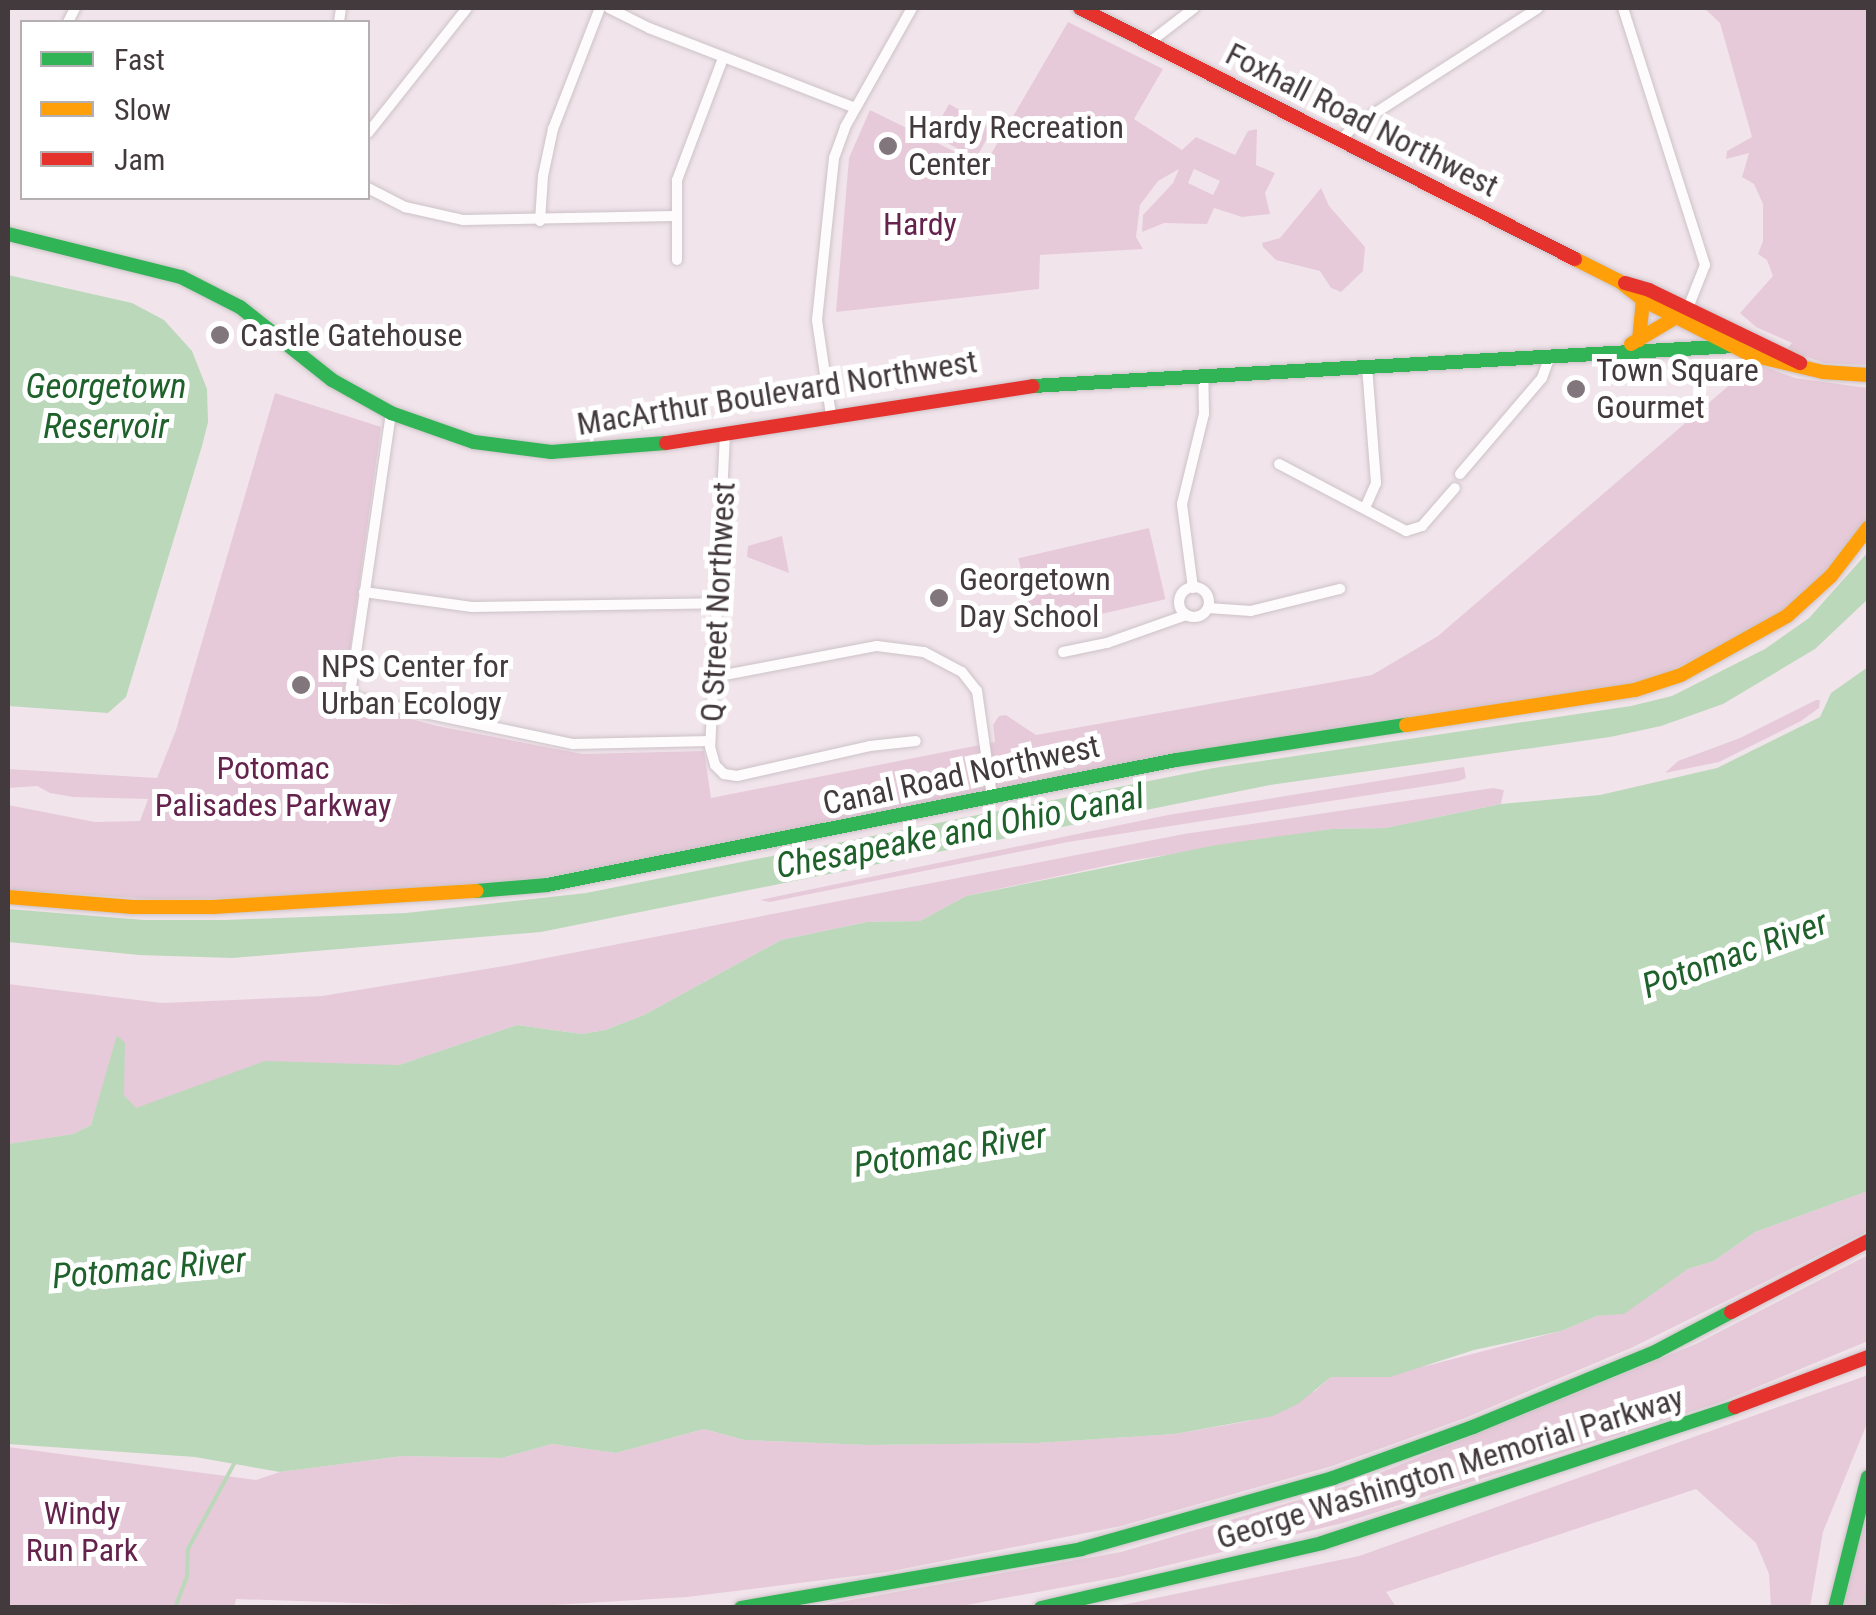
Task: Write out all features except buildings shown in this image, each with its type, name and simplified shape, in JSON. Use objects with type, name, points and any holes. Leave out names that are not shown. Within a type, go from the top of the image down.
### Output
[{"type":"main road","name":"Foxhall Road Northwest","points":[[1080,8],[1684,314],[1812,370]]},
{"type":"main road","name":"MacArthur Boulevard Northwest","points":[[8,234],[131,261],[192,282],[250,314],[342,386],[391,412],[474,442],[551,452],[618,450],[999,388],[1736,346]]},
{"type":"main road","name":"Foxhall Road Northwest","points":[[1619,281],[1643,300],[1684,314],[1765,360],[1812,370],[1868,374]]},
{"type":"main road","points":[[1639,340],[1643,300]]},
{"type":"main road","name":"MacArthur Boulevard Northwest","points":[[1607,353],[1684,314]]},
{"type":"main road","name":"Canal Road Northwest","points":[[8,896],[179,907],[328,903],[490,892],[617,874],[1243,748],[1653,686],[1700,666],[1787,616],[1837,570],[1868,528]]},
{"type":"main road","name":"George Washington Memorial Parkway","points":[[742,1608],[1081,1549],[1333,1478],[1657,1351],[1868,1241]]},
{"type":"main road","name":"George Washington Memorial Parkway","points":[[1042,1608],[1341,1537],[1677,1430],[1867,1358]]},
{"type":"main road","points":[[1835,1608],[1868,1477]]},
{"type":"street","points":[[370,129],[467,8]]},
{"type":"street","points":[[540,221],[543,176],[553,130],[600,8]]},
{"type":"street","points":[[610,8],[723,58],[856,108]]},
{"type":"street","points":[[830,415],[818,310],[834,162],[856,108],[912,8]]},
{"type":"street","points":[[1150,42],[1194,8]]},
{"type":"street","points":[[1341,140],[1352,128],[1538,8]]},
{"type":"street","points":[[1623,8],[1705,264],[1684,314]]},
{"type":"street","points":[[676,260],[674,216],[683,158],[723,58]]},
{"type":"street","points":[[370,189],[397,204],[438,216],[540,221],[674,216]]},
{"type":"street","points":[[1460,474],[1542,378],[1550,356]]},
{"type":"street","points":[[1365,508],[1376,483],[1367,366]]},
{"type":"street","points":[[1193,588],[1182,504],[1204,414],[1203,375]]},
{"type":"street","points":[[391,412],[351,690],[354,698],[573,744],[710,740]]},
{"type":"street","name":"Q Street Northwest","points":[[725,433],[710,740],[718,769],[728,776],[742,776],[870,746],[916,741]]},
{"type":"street","points":[[1279,464],[1406,531],[1422,526],[1456,488]]},
{"type":"street","points":[[1193,588],[1204,592],[1208,608]]},
{"type":"street","points":[[1186,614],[1180,600],[1193,588]]},
{"type":"street","points":[[1063,652],[1186,614],[1198,616],[1208,608],[1251,611],[1340,589]]},
{"type":"street","points":[[364,592],[472,607],[718,602]]},
{"type":"street","points":[[714,678],[878,646],[924,652],[962,672],[977,691],[992,796]]},
{"type":"green space","points":[[1704,8],[1868,8],[1868,365],[1825,363],[1786,350],[1792,343],[1756,327],[1740,313],[1773,276],[1767,260],[1758,254],[1763,241],[1763,204],[1754,184],[1742,177],[1749,153],[1726,159],[1727,151],[1752,137],[1720,23]]},
{"type":"green space","name":"Hardy","points":[[1068,22],[1163,69],[1134,119],[1182,150],[1196,137],[1235,155],[1248,131],[1257,129],[1256,165],[1275,173],[1265,193],[1270,214],[1242,217],[1214,208],[1207,224],[1164,223],[1142,232],[1143,215],[1173,183],[1179,169],[1158,181],[1140,205],[1136,237],[1143,249],[1040,255],[1039,289],[836,312],[849,158],[870,110],[984,166]],"holes":[[[1194,169],[1220,181],[1213,195],[1188,183]]]},
{"type":"green space","points":[[949,104],[993,128],[976,159],[932,135]]},
{"type":"green space","points":[[1321,188],[1329,206],[1365,247],[1363,271],[1341,292],[1331,288],[1320,271],[1276,260],[1262,243],[1280,238]]},
{"type":"green space","name":"Potomac Palisades Parkway","points":[[1755,363],[1795,378],[1868,388],[1868,518],[1810,590],[1763,624],[1655,679],[513,883],[285,898],[152,899],[8,890],[8,805],[95,822],[140,821],[148,799],[73,797],[37,786],[8,788],[8,769],[157,778],[176,730],[275,393],[381,427],[343,701],[437,726],[582,754],[704,751],[711,798],[995,742],[993,725],[999,716],[1006,715],[1036,735],[1372,675],[1438,636]]},
{"type":"green space","points":[[1149,528],[1165,599],[1035,629],[1018,558]]},
{"type":"green space","points":[[782,536],[789,573],[747,557],[748,546]]},
{"type":"green space","points":[[1820,700],[1819,708],[1801,721],[1719,762],[1665,773],[1678,761],[1740,738]]},
{"type":"green space","points":[[1464,767],[1466,778],[1459,781],[1068,842],[770,902],[760,900],[1168,815]]},
{"type":"green space","points":[[1493,788],[1504,790],[1501,804],[1385,828],[1332,829],[1128,861],[966,896],[920,921],[867,922],[781,940],[644,1015],[605,1030],[582,1034],[517,1025],[399,1065],[342,1065],[136,1109],[127,1104],[111,1060],[91,1125],[73,1134],[8,1144],[8,984],[162,1003],[322,996],[510,965],[1184,834]]},
{"type":"green space","name":"Windy Run Park","points":[[1868,1191],[1868,1231],[1631,1348],[1465,1418],[1332,1466],[1121,1526],[887,1572],[687,1597],[502,1608],[236,1599],[234,1608],[8,1608],[8,1447],[256,1480],[280,1472],[403,1456],[502,1458],[552,1444],[616,1453],[704,1429],[744,1440],[867,1445],[1037,1443],[1175,1434],[1249,1421],[1315,1391],[1331,1377],[1426,1366],[1561,1331],[1597,1316],[1624,1313],[1688,1269],[1714,1261],[1755,1232]]},
{"type":"green space","points":[[1868,1255],[1868,1341],[1721,1402],[1343,1523],[1119,1577],[956,1607],[806,1608],[1121,1552],[1353,1484],[1696,1344]]},
{"type":"green space","points":[[1868,1375],[1868,1421],[1823,1532],[1810,1607],[1771,1607],[1769,1574],[1756,1543],[1696,1489],[1386,1592],[1396,1607],[1112,1607],[1359,1556]]},
{"type":"green space","points":[[1868,1501],[1868,1607],[1843,1608]]},
{"type":"water","name":"Georgetown Reservoir","points":[[8,275],[132,303],[164,320],[192,351],[207,389],[208,422],[202,446],[126,697],[108,713],[8,706]]},
{"type":"water","name":"Chesapeake and Ohio Canal","points":[[1868,552],[1868,599],[1815,649],[1723,704],[1661,726],[1610,737],[1270,785],[541,932],[232,958],[139,955],[8,942],[8,909],[144,920],[226,920],[406,913],[586,893],[1214,768],[1631,706],[1672,696],[1765,649],[1809,618]]},
{"type":"water","name":"Potomac River","points":[[1868,667],[1868,1191],[1755,1232],[1714,1261],[1688,1269],[1624,1314],[1597,1316],[1561,1331],[1474,1350],[1390,1377],[1331,1377],[1298,1404],[1273,1416],[1175,1434],[1037,1443],[867,1445],[744,1440],[704,1429],[616,1453],[552,1444],[502,1458],[403,1456],[280,1472],[195,1457],[8,1444],[8,1144],[73,1134],[91,1125],[117,1035],[125,1043],[124,1095],[136,1108],[265,1061],[399,1065],[517,1025],[582,1034],[605,1030],[644,1015],[781,940],[867,922],[920,921],[966,896],[1216,845],[1332,829],[1385,828],[1501,804],[1600,795],[1717,768],[1820,717],[1831,693]]},
{"type":"waterway","points":[[175,1608],[187,1576],[188,1549],[235,1462]]},
{"type":"waterway","points":[[1866,1608],[1868,1577]]},
{"type":"traffic: fast","points":[[8,234],[181,277],[240,307],[332,380],[391,413],[474,442],[551,452],[666,443]]},
{"type":"traffic: fast","points":[[1033,386],[1736,346]]},
{"type":"traffic: fast","points":[[477,891],[547,885],[1176,760],[1406,725]]},
{"type":"traffic: fast","points":[[741,1608],[1081,1549],[1333,1478],[1473,1427],[1657,1351],[1731,1312]]},
{"type":"traffic: fast","points":[[1041,1608],[1322,1543],[1735,1407]]},
{"type":"traffic: fast","points":[[1835,1608],[1868,1477]]},
{"type":"traffic: slow","points":[[1575,259],[1619,281],[1643,300],[1751,355],[1823,372],[1868,375]]},
{"type":"traffic: slow","points":[[1639,340],[1643,300]]},
{"type":"traffic: slow","points":[[1631,344],[1685,312]]},
{"type":"traffic: slow","points":[[1406,725],[1635,690],[1681,675],[1787,616],[1831,576],[1868,528]]},
{"type":"traffic: slow","points":[[8,897],[133,907],[213,907],[477,891]]},
{"type":"traffic: jam","points":[[1080,8],[1575,259]]},
{"type":"traffic: jam","points":[[1625,283],[1649,290],[1800,363]]},
{"type":"traffic: jam","points":[[666,443],[1033,386]]},
{"type":"traffic: jam","points":[[1731,1312],[1868,1241]]},
{"type":"traffic: jam","points":[[1735,1407],[1868,1357]]},
{"type":"place","name":"Hardy Recreation Center","points":[[888,146]]},
{"type":"place","name":"Castle Gatehouse","points":[[220,335]]},
{"type":"place","name":"Town Square Gourmet","points":[[1576,389]]},
{"type":"place","name":"Georgetown Day School","points":[[939,598]]},
{"type":"place","name":"NPS Center for Urban Ecology","points":[[301,685]]}]
